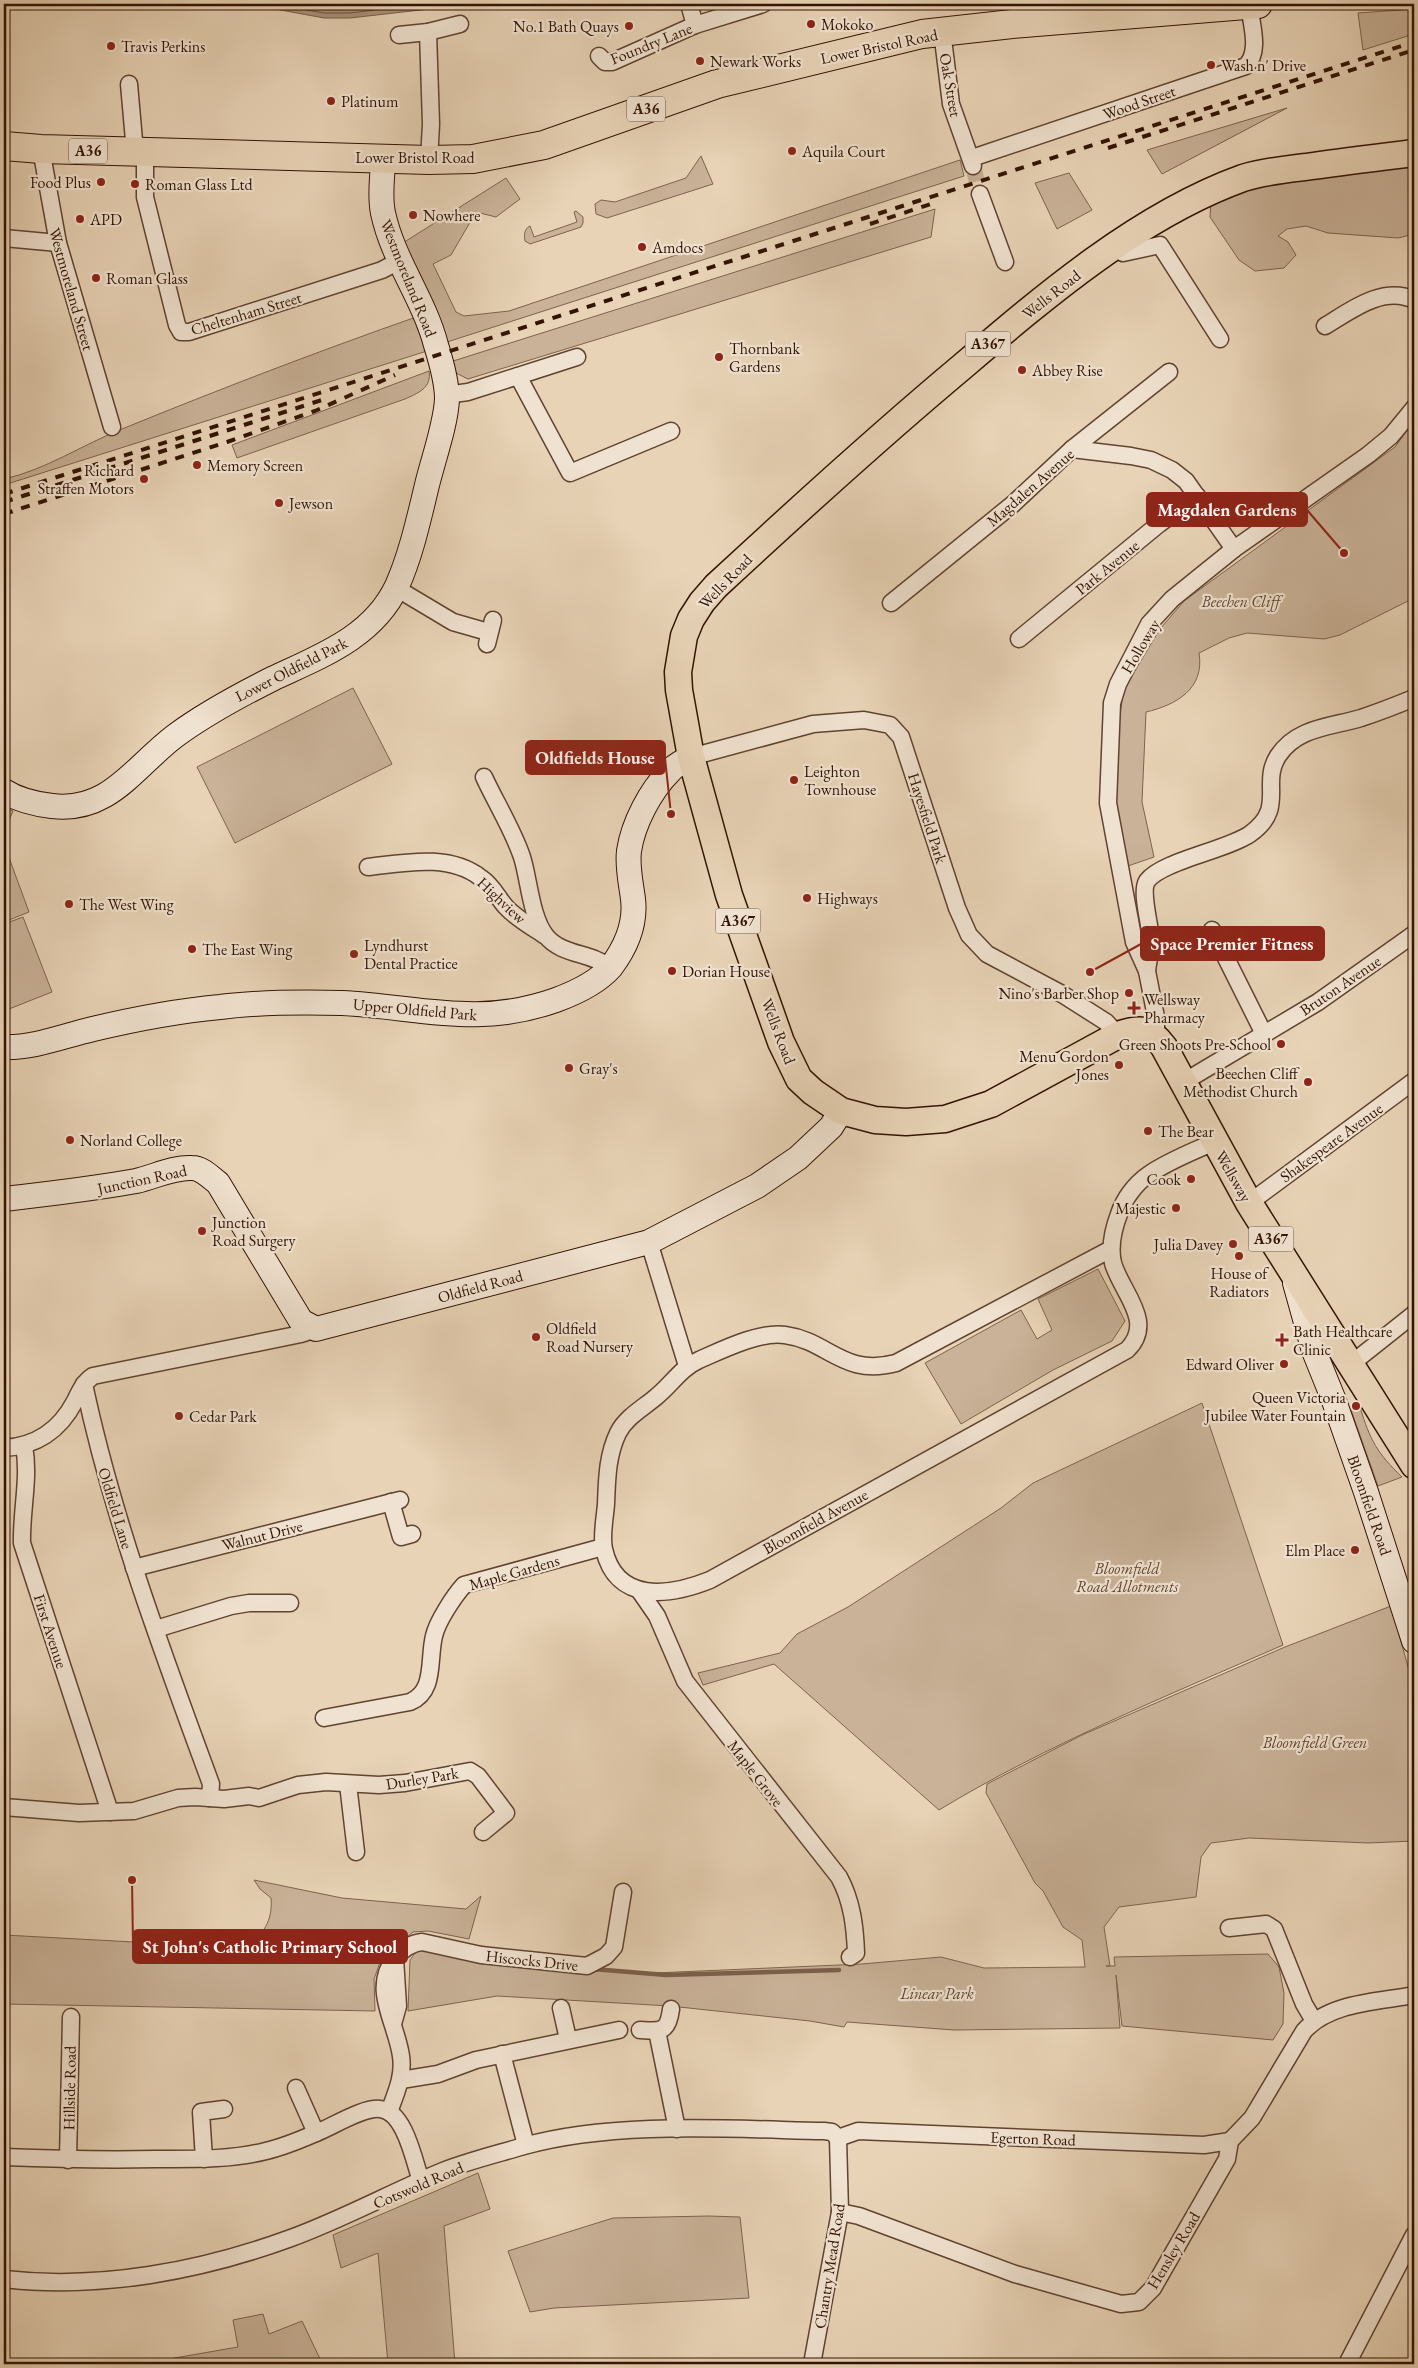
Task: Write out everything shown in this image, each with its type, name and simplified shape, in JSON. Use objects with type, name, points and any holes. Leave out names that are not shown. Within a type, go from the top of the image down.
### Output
[{"type":"highway","name":"Lower Bristol Road","points":[[4,146],[140,152],[429,160],[473,159],[544,145],[717,84],[870,46],[942,31],[1258,4]]},
{"type":"main road","name":"Wells Road","points":[[1156,1036],[1145,1031],[1132,1030],[1118,1035],[991,1104],[944,1119],[906,1122],[875,1120],[841,1111],[813,1092],[800,1079],[781,1042],[729,895],[691,757],[679,690],[678,672],[684,636],[691,619],[702,602],[825,484],[1020,318],[1085,267],[1186,203],[1214,189],[1246,177],[1286,169],[1414,153]]},
{"type":"main road","name":"Wellsway","points":[[1156,1036],[1164,1047],[1182,1084],[1249,1203],[1414,1465]]},
{"type":"street","points":[[689,4],[695,26]]},
{"type":"street","name":"Foundry Lane","points":[[600,56],[605,62],[612,62],[695,26],[763,4]]},
{"type":"street","name":"Wood Street","points":[[972,162],[1246,66],[1252,59],[1254,51],[1249,4]]},
{"type":"street","points":[[399,35],[428,32],[460,24]]},
{"type":"street","name":"Oak Street","points":[[942,31],[951,104],[972,162]]},
{"type":"street","points":[[428,32],[431,124],[429,160]]},
{"type":"street","name":"Cheltenham Street","points":[[129,84],[146,197],[177,325],[182,332],[189,332],[382,270],[399,261]]},
{"type":"street","name":"Westmoreland Street","points":[[41,149],[58,243],[112,427]]},
{"type":"street","name":"Westmoreland Road","points":[[383,158],[380,196],[383,213],[399,261],[436,344],[446,396]]},
{"type":"street","points":[[980,194],[1005,262]]},
{"type":"street","points":[[4,238],[58,243]]},
{"type":"street","points":[[1117,246],[1124,253],[1160,246],[1220,339]]},
{"type":"street","points":[[1325,326],[1362,304],[1377,298],[1393,296],[1414,300]]},
{"type":"street","points":[[446,396],[468,392],[577,356]]},
{"type":"street","name":"Magdalen Avenue","points":[[891,603],[1013,504],[1072,449],[1169,372]]},
{"type":"street","points":[[518,376],[570,473],[671,431]]},
{"type":"street","name":"Lower Oldfield Park","points":[[4,791],[36,804],[68,808],[83,806],[101,799],[172,738],[197,720],[226,703],[322,658],[364,630],[380,612],[396,588],[422,508],[446,396]]},
{"type":"street","name":"Holloway","points":[[1147,971],[1134,942],[1108,803],[1112,703],[1126,668],[1149,624],[1172,599],[1234,549],[1368,455],[1391,436],[1414,408]]},
{"type":"street","points":[[1072,449],[1151,460],[1172,470],[1186,481],[1234,549]]},
{"type":"street","name":"Park Avenue","points":[[1019,639],[1159,524],[1197,496]]},
{"type":"street","points":[[396,588],[453,622],[489,632]]},
{"type":"street","points":[[1156,1036],[1156,1017],[1147,971],[1151,940],[1144,890],[1146,882],[1163,869],[1248,835],[1260,826],[1269,814],[1272,798],[1272,773],[1277,757],[1288,744],[1302,734],[1319,727],[1372,714],[1414,698]]},
{"type":"street","name":"Hayesfield Park","points":[[691,757],[813,724],[864,720],[890,725],[901,737],[958,908],[969,935],[988,954],[1062,994],[1106,1022],[1118,1035]]},
{"type":"street","name":"Upper Oldfield Park","points":[[4,1047],[36,1044],[143,1017],[222,1006],[343,1003],[468,1016],[497,1014],[538,1006],[570,995],[590,984],[610,968],[625,945],[633,923],[629,851],[639,820],[652,793],[671,770],[691,757]]},
{"type":"street","points":[[484,776],[522,855],[538,921],[546,936]]},
{"type":"street","name":"Highview","points":[[368,867],[430,861],[480,876],[494,889],[506,907],[556,944],[571,952],[600,959],[610,968]]},
{"type":"street","points":[[1212,930],[1264,1034]]},
{"type":"street","name":"Bruton Avenue","points":[[1182,1084],[1318,1002],[1414,934]]},
{"type":"street","name":"Shakespeare Avenue","points":[[1249,1203],[1414,1082]]},
{"type":"street","name":"Oldfield Road","points":[[84,1384],[88,1379],[102,1373],[302,1334],[650,1242],[757,1186],[798,1158],[831,1127],[841,1111]]},
{"type":"street","name":"Bloomfield Avenue","points":[[1111,1249],[896,1363],[868,1367],[839,1359],[796,1337],[772,1334],[757,1337],[687,1366],[656,1398],[633,1415],[619,1432],[608,1465],[603,1547],[611,1568],[617,1576],[639,1590],[653,1592],[678,1590],[710,1580],[1127,1350],[1135,1342],[1139,1325],[1137,1315],[1114,1264],[1111,1249],[1114,1229],[1123,1202],[1134,1187],[1148,1175],[1214,1142]]},
{"type":"street","name":"Junction Road","points":[[4,1199],[88,1190],[143,1179],[182,1168],[194,1168],[204,1172],[218,1183],[301,1321],[316,1329]]},
{"type":"street","points":[[650,1242],[687,1366]]},
{"type":"street","name":"Bloomfield Road","points":[[1293,1274],[1314,1351],[1333,1398],[1395,1576],[1414,1641]]},
{"type":"street","points":[[1333,1398],[1334,1385],[1338,1377],[1351,1364],[1414,1314]]},
{"type":"street","points":[[4,1448],[24,1446],[46,1436],[64,1420],[84,1384]]},
{"type":"street","name":"Oldfield Lane","points":[[84,1384],[98,1451],[134,1568],[211,1784],[210,1798]]},
{"type":"street","name":"First Avenue","points":[[24,1446],[27,1462],[21,1529],[22,1543],[110,1812]]},
{"type":"street","name":"Walnut Drive","points":[[134,1568],[395,1501],[401,1537],[412,1534]]},
{"type":"street","name":"Maple Gardens","points":[[324,1718],[410,1702],[420,1698],[426,1689],[434,1634],[464,1585],[603,1547]]},
{"type":"street","name":"Maple Grove","points":[[639,1590],[657,1616],[685,1681],[839,1877],[846,1891],[854,1925],[856,1953],[850,1957]]},
{"type":"street","points":[[156,1629],[231,1606],[248,1603],[290,1602]]},
{"type":"street","name":"Durley Park","points":[[210,1798],[249,1796],[259,1798],[298,1784],[326,1782],[348,1784],[404,1783],[470,1771],[478,1776],[506,1813],[483,1832]]},
{"type":"street","points":[[348,1784],[356,1852]]},
{"type":"street","points":[[4,1807],[79,1813],[110,1812],[147,1809],[162,1802],[178,1798],[210,1798]]},
{"type":"street","name":"Hiscocks Drive","points":[[389,2112],[401,2080],[401,2056],[386,2005],[384,1975],[395,1958],[408,1946],[422,1942],[481,1955],[587,1966],[606,1956],[614,1947],[623,1892]]},
{"type":"street","points":[[1229,1928],[1266,1924],[1274,1929],[1304,2004],[1314,2021]]},
{"type":"street","name":"Hensley Road","points":[[840,2212],[859,2216],[1015,2274],[1121,2304],[1139,2302],[1153,2288],[1183,2237],[1226,2159],[1230,2141],[1252,2118],[1304,2030],[1327,2013],[1414,1995]]},
{"type":"street","points":[[561,2008],[568,2039]]},
{"type":"street","points":[[640,2030],[657,2031],[666,2028],[670,2021],[671,2009]]},
{"type":"street","name":"Hillside Road","points":[[68,2160],[71,2017]]},
{"type":"street","points":[[401,2080],[438,2074],[476,2060],[502,2054],[619,2030]]},
{"type":"street","points":[[657,2031],[677,2129]]},
{"type":"street","points":[[502,2054],[526,2145]]},
{"type":"street","points":[[296,2088],[316,2134]]},
{"type":"street","points":[[4,2157],[68,2160],[204,2159],[265,2152],[316,2134],[367,2111],[379,2108],[389,2112],[398,2119],[421,2181]]},
{"type":"street","points":[[204,2159],[201,2112],[224,2109]]},
{"type":"street","name":"Cotswold Road","points":[[4,2279],[31,2282],[100,2280],[176,2272],[291,2238],[445,2170],[526,2145],[598,2133],[677,2129],[824,2131],[832,2132],[838,2138]]},
{"type":"street","name":"Egerton Road","points":[[838,2138],[858,2131],[1204,2145],[1230,2141]]},
{"type":"street","name":"Chantry Mead Road","points":[[812,2364],[840,2212],[838,2138]]},
{"type":"street","points":[[1347,2364],[1414,2235]]},
{"type":"green space","points":[[1414,9],[1414,34],[1363,50],[1358,13]]},
{"type":"green space","points":[[1287,108],[1162,174],[1147,150]]},
{"type":"green space","points":[[701,156],[713,184],[607,218],[596,214],[595,204],[601,200],[615,202],[686,178]]},
{"type":"green space","points":[[960,160],[964,176],[447,342],[398,246],[506,178],[520,199],[496,217],[476,212],[451,255],[433,264],[456,312],[464,316],[509,311]]},
{"type":"green space","points":[[1414,163],[1414,234],[1398,238],[1328,233],[1306,226],[1287,229],[1278,236],[1288,242],[1296,255],[1284,268],[1255,271],[1239,260],[1210,217],[1211,201],[1280,180]]},
{"type":"green space","points":[[1069,173],[1092,210],[1057,229],[1035,183]]},
{"type":"green space","points":[[935,209],[931,237],[468,379],[456,373],[450,362]]},
{"type":"green space","points":[[576,211],[583,217],[581,227],[530,244],[525,241],[525,232],[530,226],[534,237],[577,222],[574,212]]},
{"type":"green space","points":[[419,316],[427,351],[4,485],[4,479],[34,470],[107,435],[196,399]]},
{"type":"green space","points":[[429,371],[426,386],[405,399],[237,458],[232,445]]},
{"type":"green space","name":"Beechen Cliff","points":[[1414,421],[1414,598],[1340,635],[1324,639],[1247,633],[1229,638],[1199,653],[1200,666],[1193,686],[1178,700],[1146,712],[1142,802],[1154,857],[1125,867],[1111,805],[1117,733],[1124,689],[1160,629],[1184,601],[1395,447]]},
{"type":"green space","points":[[353,688],[392,764],[235,843],[197,767]]},
{"type":"green space","points":[[4,807],[13,811],[4,832]]},
{"type":"green space","points":[[4,844],[29,912],[4,922]]},
{"type":"green space","points":[[23,917],[52,992],[4,1011],[4,924]]},
{"type":"green space","points":[[1098,1269],[1125,1321],[1112,1341],[1053,1370],[961,1424],[925,1363],[1021,1310],[1037,1339],[1052,1330],[1038,1299]]},
{"type":"green space","name":"Bloomfield Road Allotments","points":[[1202,1403],[1283,1645],[1065,1742],[980,1786],[939,1810],[774,1664],[703,1685],[698,1673],[780,1653],[797,1634],[848,1607],[1001,1508],[1033,1483]]},
{"type":"green space","points":[[1355,1403],[1360,1407],[1367,1428],[1380,1453],[1402,1477],[1378,1486],[1350,1407]]},
{"type":"green space","name":"Bloomfield Green","points":[[1391,1606],[1414,1688],[1414,1841],[1368,1843],[1249,1838],[1211,1843],[1201,1857],[1196,1897],[1119,1907],[1104,1927],[1110,1966],[1115,1966],[1114,1957],[1268,1954],[1279,1967],[1284,1993],[1283,2024],[1273,2040],[1122,2026],[1116,1975],[1120,2028],[954,2030],[847,2022],[844,2027],[810,2021],[670,2006],[497,1996],[408,2011],[410,1960],[421,1945],[530,1968],[654,1973],[862,1964],[941,1957],[984,1968],[1085,1967],[1082,1940],[1063,1927],[1043,1891],[1035,1883],[986,1793],[987,1784],[1082,1735],[1285,1647]]},
{"type":"green space","points":[[254,1880],[342,1898],[466,1909],[481,1896],[469,1939],[428,1931],[413,1932],[382,1957],[374,1979],[375,2011],[4,2004],[4,1935],[245,1948],[262,1933],[270,1914],[271,1898],[260,1889]]},
{"type":"green space","points":[[478,2173],[490,2209],[444,2226],[455,2364],[388,2364],[378,2253],[341,2268],[333,2235]]},
{"type":"green space","points":[[740,2217],[749,2298],[554,2308],[530,2312],[508,2251],[613,2218]]},
{"type":"green space","points":[[263,2314],[269,2334],[302,2321],[322,2363],[319,2364],[108,2364],[163,2360],[238,2347],[233,2320]]},
{"type":"green space","points":[[18,2362],[108,2364],[20,2364]]},
{"type":"water","points":[[248,4],[461,4],[350,18],[324,18]]},
{"type":"waterway","points":[[593,1969],[666,1975],[839,1970]]},
{"type":"tunnel","points":[[973,166],[980,194]]},
{"type":"railway","points":[[4,494],[1414,42]]},
{"type":"railway","points":[[1108,148],[1414,50]]},
{"type":"railway","points":[[870,224],[934,203]]},
{"type":"railway","points":[[4,514],[227,442],[315,411],[395,375]]},
{"type":"railway","points":[[4,502],[325,399]]},
{"type":"place","name":"Mokoko","points":[[811,24]]},
{"type":"place","name":"No.1 Bath Quays","points":[[629,26]]},
{"type":"place","name":"Travis Perkins","points":[[111,46]]},
{"type":"place","name":"Newark Works","points":[[700,61]]},
{"type":"place","name":"Wash n' Drive","points":[[1211,65]]},
{"type":"place","name":"Platinum","points":[[331,101]]},
{"type":"place","name":"Aquila Court","points":[[792,151]]},
{"type":"place","name":"Food Plus","points":[[101,182]]},
{"type":"place","name":"Roman Glass Ltd","points":[[135,184]]},
{"type":"place","name":"Nowhere","points":[[413,215]]},
{"type":"place","name":"APD","points":[[80,219]]},
{"type":"place","name":"Amdocs","points":[[642,247]]},
{"type":"place","name":"Roman Glass","points":[[96,278]]},
{"type":"place","name":"Thornbank Gardens","points":[[719,357]]},
{"type":"place","name":"Abbey Rise","points":[[1022,370]]},
{"type":"place","name":"Memory Screen","points":[[197,465]]},
{"type":"place","name":"Richard Straffen Motors","points":[[144,479]]},
{"type":"place","name":"Jewson","points":[[279,503]]},
{"type":"place","name":"Magdalen Gardens","points":[[1344,553]]},
{"type":"place","name":"Leighton Townhouse","points":[[794,780]]},
{"type":"place","name":"Oldfields House","points":[[671,814]]},
{"type":"place","name":"Highways","points":[[807,898]]},
{"type":"place","name":"The West Wing","points":[[69,904]]},
{"type":"place","name":"The East Wing","points":[[192,949]]},
{"type":"place","name":"Lyndhurst Dental Practice","points":[[354,954]]},
{"type":"place","name":"Dorian House","points":[[672,971]]},
{"type":"place","name":"Space Premier Fitness","points":[[1090,972]]},
{"type":"place","name":"Nino's Barber Shop","points":[[1129,993]]},
{"type":"place","name":"Wellsway Pharmacy","points":[[1134,1008]]},
{"type":"place","name":"Green Shoots Pre-School","points":[[1281,1044]]},
{"type":"place","name":"Menu Gordon Jones","points":[[1119,1065]]},
{"type":"place","name":"Gray's","points":[[569,1068]]},
{"type":"place","name":"Beechen Cliff Methodist Church","points":[[1308,1082]]},
{"type":"place","name":"The Bear","points":[[1148,1131]]},
{"type":"place","name":"Norland College","points":[[70,1140]]},
{"type":"place","name":"Cook","points":[[1191,1179]]},
{"type":"place","name":"Majestic","points":[[1176,1208]]},
{"type":"place","name":"Junction Road Surgery","points":[[202,1231]]},
{"type":"place","name":"Julia Davey","points":[[1233,1244]]},
{"type":"place","name":"House of Radiators","points":[[1239,1256]]},
{"type":"place","name":"Oldfield Road Nursery","points":[[536,1337]]},
{"type":"place","name":"Bath Healthcare Clinic","points":[[1282,1340]]},
{"type":"place","name":"Edward Oliver","points":[[1284,1364]]},
{"type":"place","name":"Queen Victoria Jubilee Water Fountain","points":[[1356,1406]]},
{"type":"place","name":"Cedar Park","points":[[179,1416]]},
{"type":"place","name":"Elm Place","points":[[1355,1550]]},
{"type":"place","name":"St John's Catholic Primary School","points":[[132,1880]]},
{"type":"park label","name":"Linear Park","points":[[937,1993]]}]
